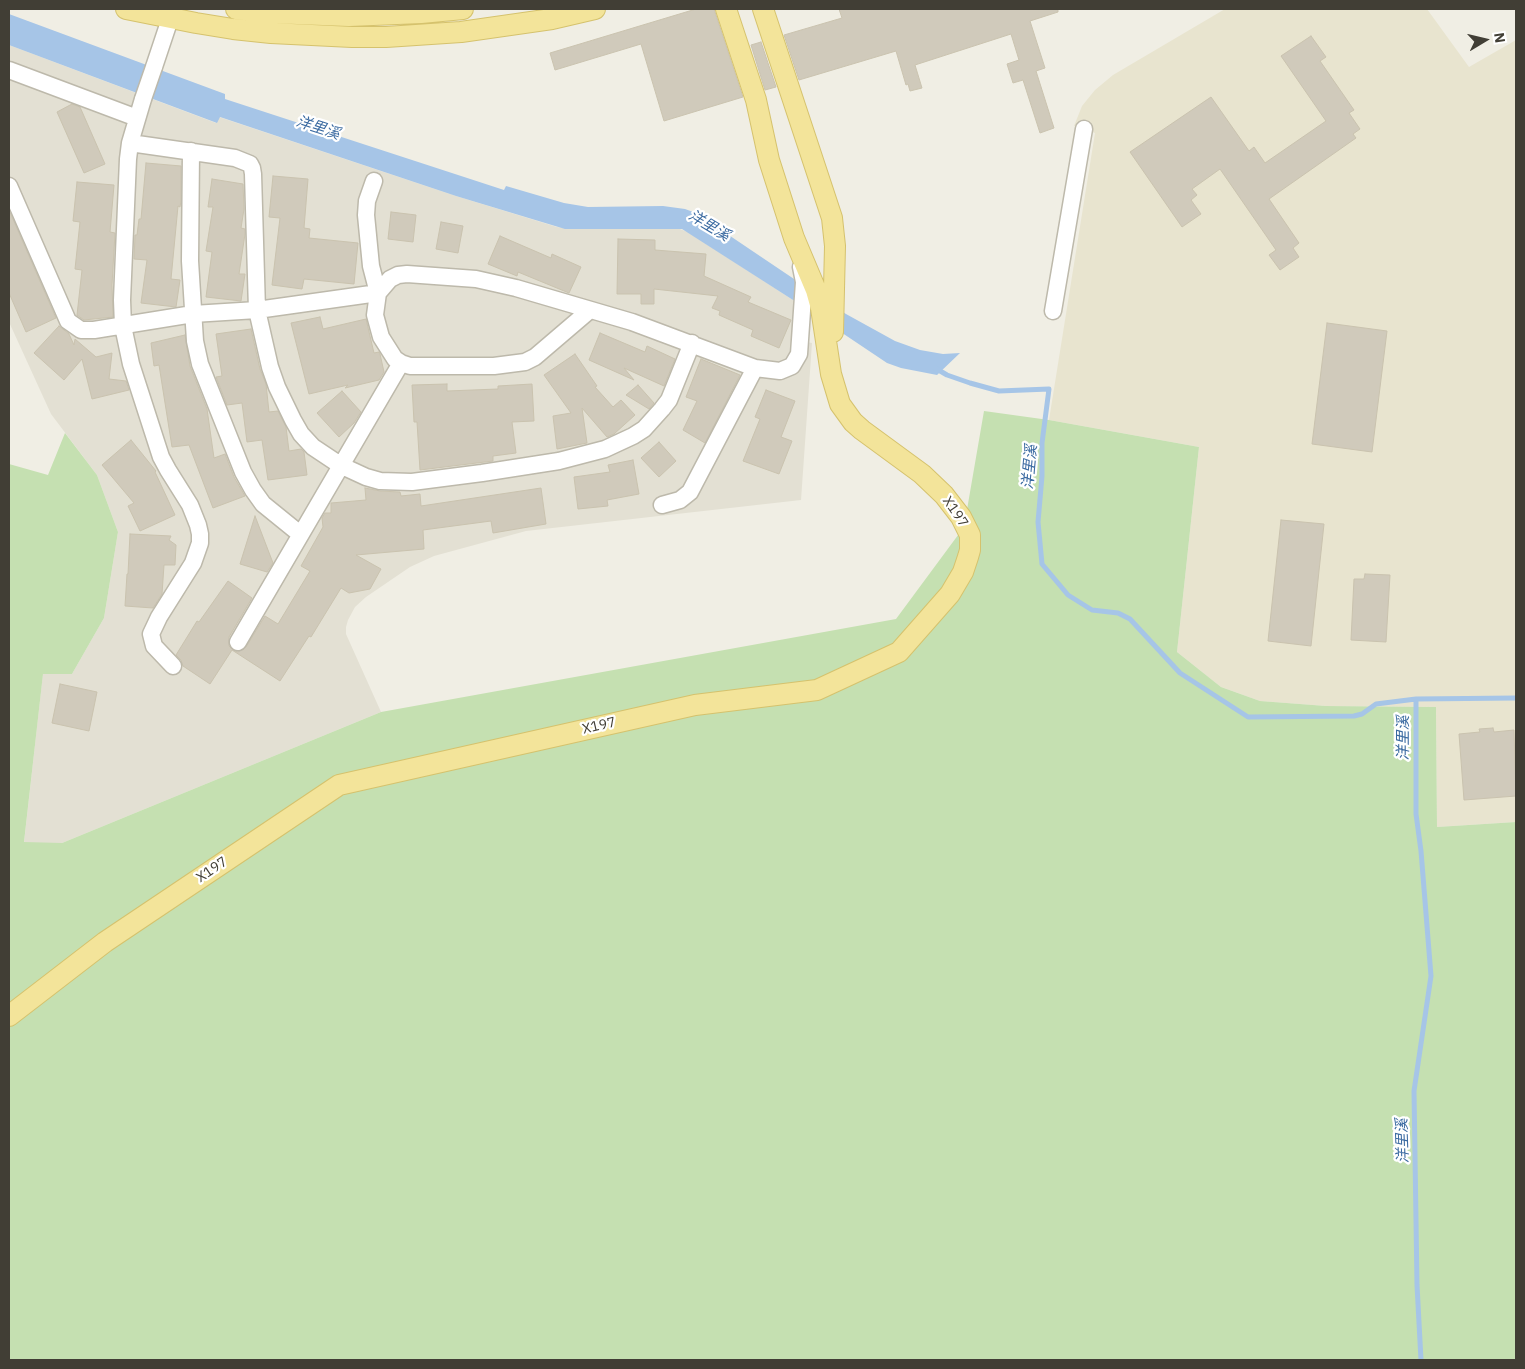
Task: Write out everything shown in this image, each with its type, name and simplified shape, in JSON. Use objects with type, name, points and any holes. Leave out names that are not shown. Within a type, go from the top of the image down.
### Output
[{"type":"main road","points":[[126,9],[170,18],[272,33],[326,37],[386,37],[487,29],[552,19],[595,9]]},
{"type":"main road","points":[[236,9],[349,16],[463,9]]},
{"type":"main road","points":[[726,9],[756,100],[769,160],[829,339]]},
{"type":"main road","points":[[764,9],[832,218],[835,246],[835,302],[829,339]]},
{"type":"main road","name":"X197","points":[[9,1016],[105,942],[339,784],[695,704],[817,690],[899,652],[943,604],[956,586],[968,558],[970,535],[952,505],[935,485],[853,422],[840,404],[831,374],[829,339]]},
{"type":"street","points":[[170,18],[130,143],[122,326],[130,364],[161,457],[190,505],[200,534],[200,543],[192,563],[151,634],[154,646],[173,666]]},
{"type":"street","points":[[9,70],[137,118]]},
{"type":"street","points":[[1053,312],[1084,129]]},
{"type":"street","points":[[130,143],[244,160],[250,164],[252,168],[257,310],[270,367],[277,387],[293,420],[313,447],[340,465],[366,477],[380,481],[412,482],[482,474],[559,461],[606,449],[633,436],[644,428],[662,409],[672,392],[692,343]]},
{"type":"street","points":[[192,151],[190,262],[195,341],[200,364],[243,472],[263,504],[300,534]]},
{"type":"street","points":[[374,181],[367,201],[366,215],[368,250],[378,294],[375,315],[381,337],[395,359],[401,363],[410,366],[494,366],[525,362],[536,357],[590,310]]},
{"type":"street","points":[[9,186],[68,321],[74,326],[87,330],[193,314],[257,310],[378,294],[390,279],[398,275],[407,274],[476,279],[516,288],[632,322],[755,368],[780,371],[792,366],[799,354],[802,320],[810,286]]},
{"type":"street","points":[[238,642],[401,363]]},
{"type":"street","points":[[662,505],[680,500],[690,492],[755,368]]},
{"type":"shaded area","points":[[1225,9],[1427,9],[1469,67],[1516,40],[1516,822],[1437,827],[1436,707],[1326,706],[1260,701],[1221,687],[1177,652],[1199,447],[1049,420],[1095,133],[1074,126],[1082,106],[1095,90],[1113,75]]},
{"type":"shaded area","points":[[9,45],[216,123],[219,117],[456,196],[557,227],[571,229],[677,228],[688,232],[793,300],[795,340],[812,343],[801,500],[526,531],[434,556],[410,567],[366,597],[355,607],[348,620],[346,634],[381,712],[62,843],[24,843],[43,673],[72,674],[104,618],[118,532],[97,475],[51,414],[9,322]]},
{"type":"green space","points":[[984,411],[1049,420],[1199,447],[1177,652],[1221,687],[1260,701],[1326,706],[1436,707],[1437,827],[1516,822],[1516,1360],[9,1360],[9,464],[48,475],[65,433],[97,475],[118,532],[104,618],[72,674],[43,674],[24,842],[62,843],[381,712],[896,619],[964,527]]},
{"type":"water","points":[[9,14],[225,94],[225,99],[504,190],[506,186],[564,203],[588,207],[663,206],[685,209],[696,213],[846,314],[895,341],[920,350],[943,354],[960,353],[937,375],[901,368],[887,363],[682,229],[565,229],[456,196],[220,117],[217,123],[9,45]]},
{"type":"building","points":[[696,9],[714,9],[743,97],[664,121],[641,44],[555,70],[550,53]]},
{"type":"building","points":[[839,9],[1058,9],[1058,12],[1030,21],[1045,68],[1036,71],[1054,128],[1040,133],[1023,80],[1013,83],[1007,64],[1019,60],[1011,34],[915,65],[922,88],[910,91],[908,84],[906,85],[896,51],[799,80],[784,35],[842,18]]},
{"type":"building","points":[[1311,36],[1326,57],[1320,61],[1354,110],[1349,113],[1360,129],[1353,134],[1356,138],[1269,199],[1299,243],[1293,248],[1299,257],[1280,270],[1269,255],[1276,250],[1220,169],[1192,189],[1197,195],[1191,200],[1201,214],[1182,227],[1130,152],[1211,97],[1249,151],[1254,147],[1265,163],[1326,121],[1281,56]]},
{"type":"building","points":[[761,42],[776,87],[765,90],[751,45]]},
{"type":"building","points":[[72,104],[80,107],[105,164],[84,173],[57,112]]},
{"type":"building","points":[[146,163],[181,166],[181,201],[180,207],[178,206],[171,279],[180,280],[176,307],[141,303],[147,260],[134,259],[135,235],[137,235],[139,219],[141,219]]},
{"type":"building","points":[[273,176],[308,179],[304,228],[310,229],[309,238],[358,243],[354,284],[304,279],[302,289],[272,285],[280,218],[269,217]]},
{"type":"building","points":[[212,179],[243,184],[244,209],[241,228],[245,229],[245,234],[239,274],[245,274],[241,301],[206,297],[212,252],[206,251],[213,207],[208,207]]},
{"type":"building","points":[[77,182],[114,185],[110,232],[115,233],[112,285],[113,317],[84,320],[77,315],[82,270],[75,269],[80,222],[73,221]]},
{"type":"building","points":[[9,210],[56,318],[26,332],[9,293]]},
{"type":"building","points":[[391,212],[416,215],[413,242],[388,239]]},
{"type":"building","points":[[441,222],[463,226],[458,253],[436,249]]},
{"type":"building","points":[[500,236],[551,258],[552,254],[581,267],[569,293],[518,272],[517,276],[488,264]]},
{"type":"building","points":[[618,239],[655,240],[655,250],[706,254],[704,276],[751,297],[748,302],[791,320],[779,348],[751,336],[753,330],[719,315],[720,311],[712,308],[718,296],[654,289],[654,304],[641,304],[641,294],[617,294]]},
{"type":"building","points":[[320,317],[323,329],[366,319],[374,353],[379,352],[384,372],[379,380],[309,394],[291,323]]},
{"type":"building","points":[[1327,323],[1387,331],[1372,452],[1312,444]]},
{"type":"building","points":[[59,326],[69,334],[74,345],[75,339],[96,357],[112,353],[109,379],[126,381],[129,390],[92,399],[82,359],[64,380],[34,353]]},
{"type":"building","points":[[251,329],[260,369],[266,384],[269,412],[278,411],[286,427],[289,451],[301,449],[304,452],[307,475],[268,480],[262,440],[247,442],[242,403],[227,405],[216,377],[222,376],[216,334]]},
{"type":"building","points":[[600,333],[645,352],[647,346],[675,359],[664,386],[624,368],[634,380],[589,360]]},
{"type":"building","points":[[185,335],[190,366],[207,409],[214,458],[225,454],[234,477],[245,496],[213,508],[189,445],[172,447],[159,365],[154,366],[151,343]]},
{"type":"building","points":[[575,354],[597,386],[595,387],[613,407],[621,400],[635,415],[614,434],[607,437],[582,408],[587,443],[557,449],[553,416],[571,413],[544,375]]},
{"type":"building","points":[[701,359],[740,375],[705,443],[683,430],[697,401],[686,397]]},
{"type":"building","points":[[447,384],[447,391],[498,389],[498,386],[532,384],[534,421],[512,422],[516,453],[493,456],[493,461],[420,470],[417,422],[414,422],[412,385]]},
{"type":"building","points":[[638,385],[654,403],[649,409],[626,395]]},
{"type":"building","points":[[766,390],[795,401],[781,437],[792,441],[779,474],[743,461],[760,419],[755,417]]},
{"type":"building","points":[[342,391],[361,412],[354,423],[339,437],[317,413]]},
{"type":"building","points":[[131,440],[156,471],[175,515],[140,531],[128,506],[134,503],[102,465]]},
{"type":"building","points":[[659,442],[676,461],[659,477],[641,458]]},
{"type":"building","points":[[633,460],[639,494],[607,500],[608,506],[578,509],[574,477],[610,472],[608,465]]},
{"type":"building","points":[[365,488],[400,492],[401,496],[420,494],[421,506],[541,488],[546,524],[493,533],[491,521],[423,530],[424,549],[356,555],[381,569],[370,589],[349,593],[341,588],[311,637],[309,636],[280,681],[232,650],[210,684],[183,666],[181,660],[176,655],[197,621],[199,622],[228,581],[252,598],[229,637],[229,646],[233,650],[238,652],[246,647],[265,616],[278,624],[310,571],[301,566],[323,527],[322,518],[325,513],[331,513],[331,503],[366,500]]},
{"type":"building","points":[[255,516],[273,563],[267,572],[240,564]]},
{"type":"building","points":[[1281,520],[1324,524],[1311,646],[1268,641]]},
{"type":"building","points":[[130,534],[171,536],[169,540],[176,545],[175,565],[164,565],[162,594],[153,608],[125,606]]},
{"type":"building","points":[[1365,574],[1390,575],[1386,642],[1351,640],[1354,579],[1364,579]]},
{"type":"building","points":[[60,684],[97,692],[89,731],[52,723]]},
{"type":"building","points":[[1493,728],[1494,732],[1514,730],[1516,796],[1464,800],[1459,734],[1480,732],[1479,729]]},
{"type":"waterway","name":"洋里溪","points":[[935,368],[947,375],[999,391],[1049,389],[1042,443],[1042,476],[1038,522],[1042,564],[1068,595],[1092,610],[1118,613],[1130,619],[1180,673],[1248,717],[1354,716],[1362,714],[1376,704],[1416,699],[1416,814],[1421,851],[1431,976],[1414,1091],[1417,1285],[1421,1360]]},
{"type":"waterway","points":[[1416,699],[1516,698]]}]
